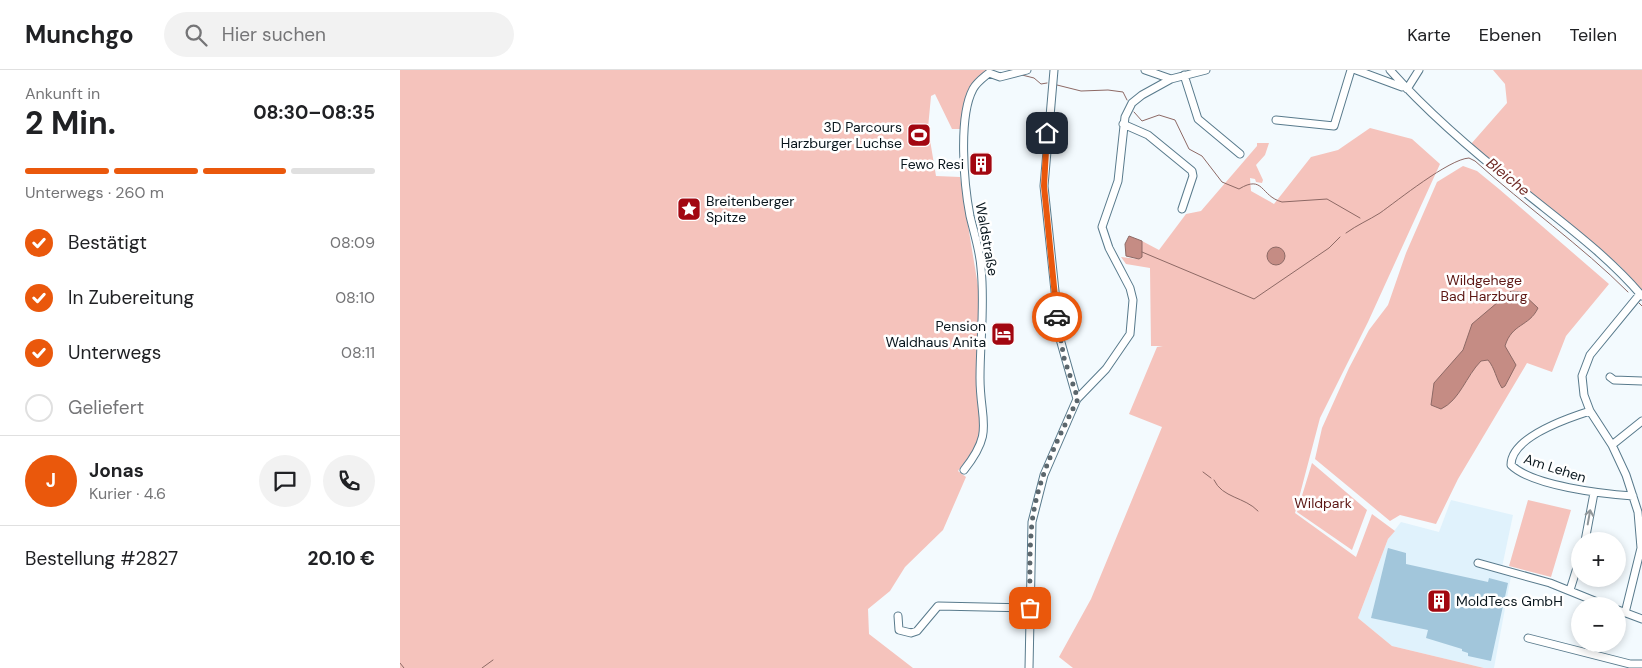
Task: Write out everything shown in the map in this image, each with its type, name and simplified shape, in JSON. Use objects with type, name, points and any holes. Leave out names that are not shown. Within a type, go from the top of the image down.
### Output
[{"type":"street","name":"Waldstraße","points":[[964,470],[982,444],[984,430],[980,380],[984,310],[981,267],[966,187],[966,111],[973,88],[989,73],[1000,77],[1027,70]]},
{"type":"street","points":[[1054,70],[1044,186],[1060,339],[1078,399]]},
{"type":"street","points":[[1145,70],[1171,79]]},
{"type":"street","points":[[1029,668],[1031,542],[1036,504],[1051,456],[1078,399],[1106,369],[1130,334],[1131,294],[1109,248],[1102,228],[1118,181],[1123,124],[1127,110],[1132,103],[1171,79],[1206,70]]},
{"type":"street","points":[[1276,120],[1334,126],[1352,70]]},
{"type":"street","points":[[1356,70],[1385,79],[1407,89]]},
{"type":"street","points":[[1390,70],[1407,89],[1480,156],[1616,267],[1641,295],[1590,355],[1582,381],[1590,411],[1612,445],[1626,475],[1638,512],[1641,548],[1626,609]]},
{"type":"street","points":[[1407,89],[1419,70]]},
{"type":"street","points":[[1184,75],[1198,118],[1240,154]]},
{"type":"street","points":[[1123,124],[1148,134],[1192,171],[1193,176],[1182,209]]},
{"type":"street","points":[[1610,377],[1614,380],[1642,381]]},
{"type":"street","name":"Am Lehen","points":[[1590,411],[1560,421],[1540,431],[1520,448],[1510,462],[1515,469],[1532,476],[1594,493],[1633,496]]},
{"type":"street","points":[[1612,445],[1642,420]]},
{"type":"street","points":[[1587,532],[1594,493]]},
{"type":"street","points":[[1478,563],[1505,569],[1586,597]]},
{"type":"street","points":[[898,616],[898,630],[911,633],[917,631],[938,606],[1030,608]]},
{"type":"street","points":[[1626,613],[1642,619]]},
{"type":"street","points":[[1528,638],[1630,664],[1642,664]]},
{"type":"shaded area","points":[[1129,236],[1142,241],[1142,257],[1139,259],[1126,256],[1125,244]]},
{"type":"shaded area","points":[[1276,247],[1282,250],[1285,256],[1282,262],[1276,265],[1270,262],[1267,256],[1270,250]]},
{"type":"shaded area","points":[[1511,291],[1521,292],[1538,308],[1530,319],[1512,333],[1505,346],[1516,365],[1505,386],[1502,388],[1488,360],[1481,361],[1448,405],[1441,409],[1431,405],[1434,383],[1463,350],[1472,324]]},
{"type":"shaded area","name":"MoldTecs GmbH","points":[[1451,500],[1513,515],[1501,572],[1511,576],[1494,668],[1484,668],[1392,646],[1358,618],[1388,539],[1401,522],[1439,532]]},
{"type":"green space","points":[[400,70],[990,70],[977,79],[963,129],[952,129],[935,94],[931,96],[928,128],[936,176],[960,177],[978,286],[980,316],[977,380],[980,441],[958,471],[966,477],[943,530],[905,567],[890,591],[868,609],[869,634],[913,668],[400,668]]},
{"type":"green space","points":[[1493,70],[1642,70],[1642,291],[1619,265],[1471,144],[1507,103],[1505,84]]},
{"type":"green space","points":[[1370,128],[1412,139],[1440,164],[1368,322],[1320,418],[1295,513],[1356,557],[1372,514],[1395,531],[1388,539],[1358,618],[1392,646],[1484,668],[1073,668],[1059,657],[1091,599],[1162,427],[1129,414],[1157,347],[1163,346],[1151,346],[1150,268],[1126,264],[1121,257],[1138,259],[1142,257],[1142,241],[1159,250],[1186,214],[1201,211],[1257,146],[1257,143],[1269,143],[1265,155],[1256,165],[1263,180],[1262,183],[1250,178],[1251,191],[1274,204],[1311,157],[1338,150]]},
{"type":"green space","name":"Wildgehege Bad Harzburg","points":[[1463,166],[1477,171],[1609,284],[1566,336],[1552,372],[1527,363],[1458,479],[1436,524],[1400,515],[1390,521],[1315,459],[1322,428],[1349,368],[1369,330],[1388,305],[1406,253],[1437,182]]},
{"type":"green space","name":"Wildpark","points":[[1312,463],[1367,510],[1352,550],[1297,512]]},
{"type":"green space","points":[[1528,500],[1571,510],[1551,577],[1509,566]]},
{"type":"building","name":"MoldTecs GmbH","points":[[1388,548],[1406,553],[1406,564],[1488,582],[1489,578],[1508,583],[1491,661],[1468,656],[1468,653],[1462,651],[1462,649],[1426,638],[1428,630],[1371,618]]},
{"type":"waterway","name":"Bleiche","points":[[1022,75],[1034,78],[1041,84],[1047,83]]},
{"type":"waterway","name":"Bleiche","points":[[1057,85],[1081,91],[1108,90],[1123,92],[1127,100]]},
{"type":"waterway","name":"Bleiche","points":[[1134,112],[1142,121],[1159,115],[1175,120],[1189,149],[1202,156],[1222,182],[1239,189],[1247,185],[1258,185],[1275,199],[1282,202],[1327,199],[1360,218]]},
{"type":"waterway","name":"Bleiche","points":[[1346,233],[1380,213],[1449,165],[1469,158],[1572,242],[1628,292]]},
{"type":"waterway","points":[[1142,252],[1254,299],[1329,248],[1340,237]]},
{"type":"waterway","name":"Bleiche","points":[[1639,303],[1642,306]]},
{"type":"waterway","points":[[1203,472],[1211,478]]},
{"type":"waterway","points":[[1214,480],[1222,490],[1253,506],[1258,511]]},
{"type":"waterway","points":[[482,668],[493,660]]},
{"type":"waterway","points":[[400,663],[404,668]]},
{"type":"way so far","points":[[1030,608],[1032,522],[1036,504],[1051,456],[1078,399],[1064,358],[1057,317]]},
{"type":"place","name":"3D Parcours Harzburger Luchse","points":[[919,135]]},
{"type":"place","name":"Fewo Resi","points":[[981,164]]},
{"type":"place","name":"Breitenberger Spitze","points":[[689,209]]},
{"type":"place","name":"Pension Waldhaus Anita","points":[[1003,334]]},
{"type":"place","name":"MoldTecs GmbH","points":[[1439,601]]},
{"type":"route","points":[[1047,133],[1044,186],[1057,317]]}]
